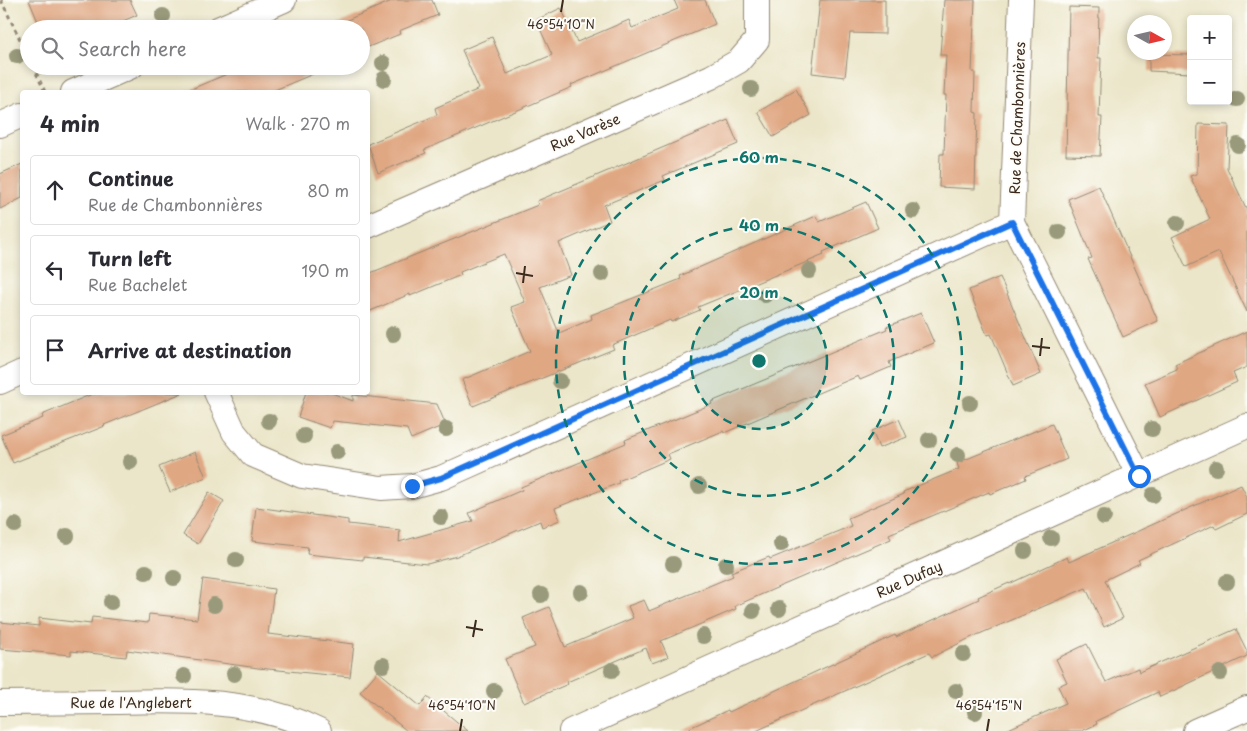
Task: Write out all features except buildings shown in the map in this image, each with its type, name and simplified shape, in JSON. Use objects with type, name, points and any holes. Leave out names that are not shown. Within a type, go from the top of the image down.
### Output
[{"type":"street","points":[[238,20],[284,0]]},
{"type":"street","name":"Rue Varèse","points":[[370,225],[711,77],[739,61],[757,40],[757,0]]},
{"type":"street","name":"Rue de Chambonnières","points":[[1021,0],[1012,222],[1139,476]]},
{"type":"street","points":[[77,90],[111,75]]},
{"type":"street","points":[[0,124],[20,116]]},
{"type":"street","points":[[217,395],[234,432],[254,455],[302,476],[381,488],[412,486],[441,478],[1012,222]]},
{"type":"street","points":[[0,382],[20,373]]},
{"type":"street","name":"Rue Dufay","points":[[572,731],[1247,426]]},
{"type":"street","name":"Rue de l'Anglebert","points":[[0,703],[185,700],[252,708],[300,721],[318,731]]},
{"type":"street","points":[[1195,731],[1247,708]]},
{"type":"path","points":[[1,0],[20,39]]},
{"type":"path","points":[[36,75],[44,90]]},
{"type":"route","points":[[412,486],[441,478],[1012,222],[1139,476]]}]
